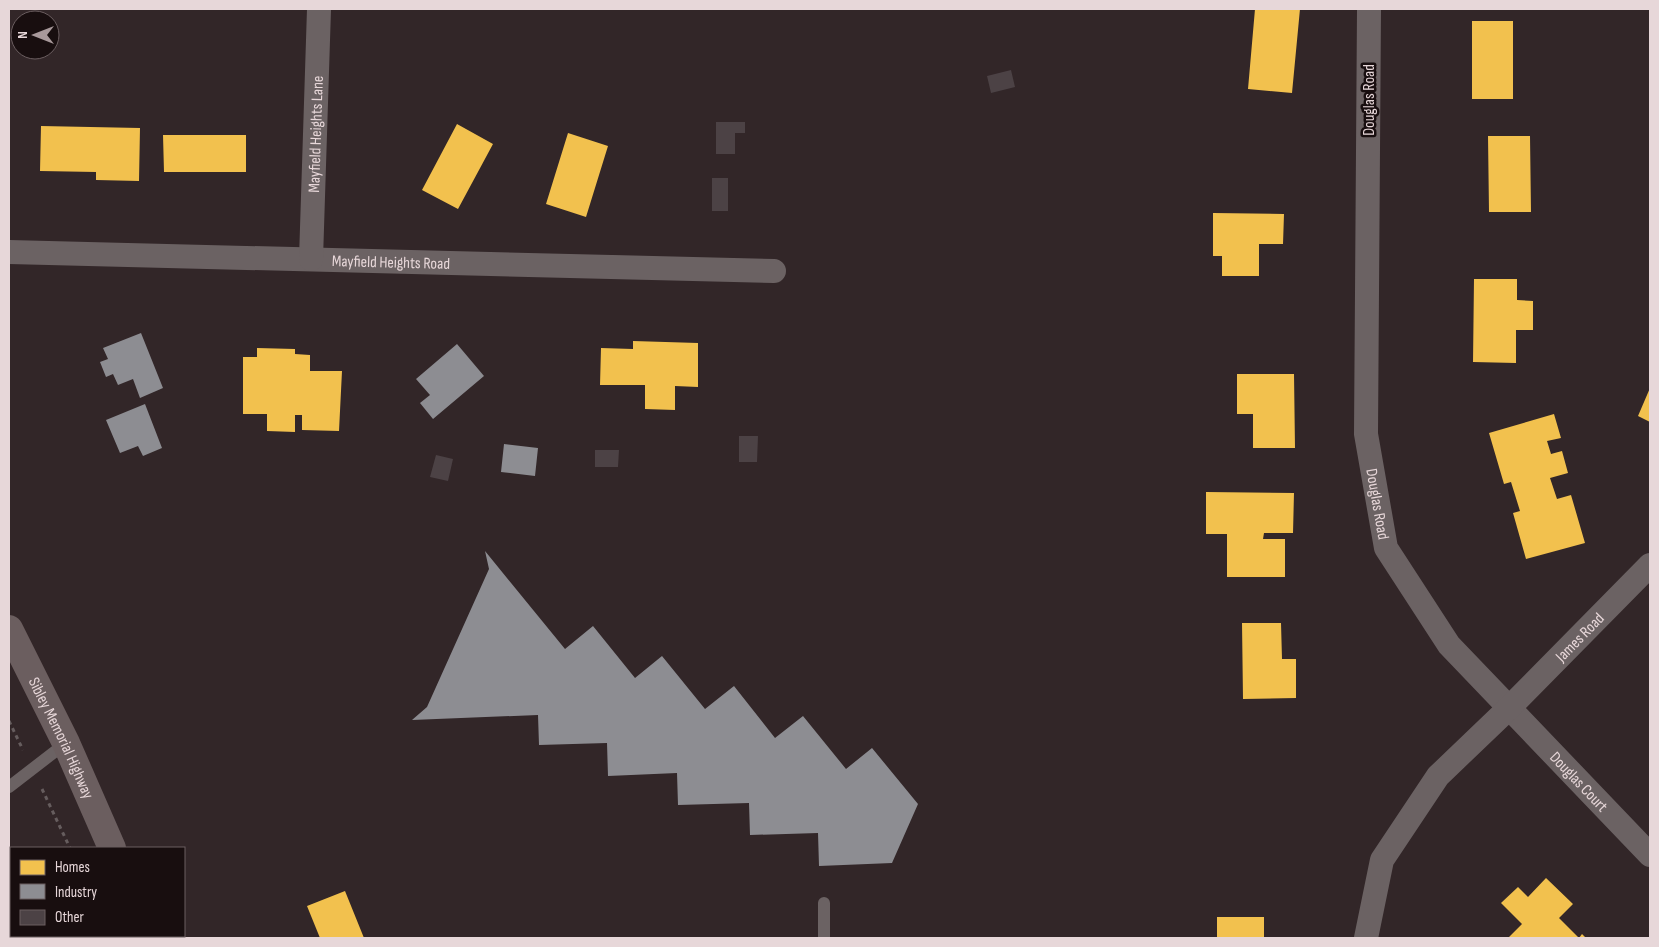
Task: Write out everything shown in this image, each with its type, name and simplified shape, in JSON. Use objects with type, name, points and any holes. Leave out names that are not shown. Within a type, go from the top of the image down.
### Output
[{"type":"main road","name":"Sibley Memorial Highway","points":[[9,629],[66,743],[112,847]]},
{"type":"street","name":"Mayfield Heights Lane","points":[[311,259],[319,9]]},
{"type":"street","name":"Douglas Road","points":[[1369,9],[1366,434],[1386,548],[1449,645],[1509,708]]},
{"type":"street","name":"Mayfield Heights Road","points":[[9,252],[774,271]]},
{"type":"street","name":"James Road","points":[[1509,708],[1650,565]]},
{"type":"street","name":"Douglas Court","points":[[1509,708],[1650,855]]},
{"type":"street","points":[[1366,938],[1382,860],[1438,776],[1509,708]]},
{"type":"lane","points":[[9,787],[66,743]]},
{"type":"lane","points":[[824,903],[824,938]]},
{"type":"building: Homes","points":[[1255,9],[1300,9],[1292,93],[1248,89]]},
{"type":"building: Homes","points":[[1472,21],[1513,21],[1513,99],[1472,99]]},
{"type":"building: Homes","points":[[457,124],[493,144],[458,209],[422,190]]},
{"type":"building: Homes","points":[[41,126],[140,128],[139,181],[96,180],[96,172],[40,171]]},
{"type":"building: Homes","points":[[568,133],[608,146],[586,217],[546,204]]},
{"type":"building: Homes","points":[[163,135],[246,135],[246,172],[164,172]]},
{"type":"building: Homes","points":[[1488,136],[1530,136],[1531,212],[1489,212]]},
{"type":"building: Homes","points":[[1213,213],[1284,214],[1283,244],[1259,244],[1259,276],[1222,276],[1222,256],[1213,256]]},
{"type":"building: Homes","points":[[1474,279],[1517,279],[1517,300],[1533,301],[1533,330],[1516,330],[1516,363],[1473,362]]},
{"type":"building: Homes","points":[[633,341],[698,343],[698,387],[675,386],[675,410],[645,409],[645,385],[600,385],[601,348],[633,349]]},
{"type":"building: Homes","points":[[257,348],[295,349],[295,354],[310,355],[310,371],[342,371],[339,431],[302,430],[302,415],[295,415],[295,432],[267,431],[267,414],[243,414],[243,357],[257,357]]},
{"type":"building: Homes","points":[[1237,374],[1294,374],[1295,448],[1253,448],[1253,414],[1237,414]]},
{"type":"building: Homes","points":[[1650,388],[1650,422],[1638,416]]},
{"type":"building: Homes","points":[[1554,414],[1561,438],[1547,441],[1551,454],[1562,451],[1568,473],[1550,478],[1557,499],[1571,495],[1585,543],[1526,559],[1513,513],[1520,511],[1511,482],[1504,484],[1489,433]]},
{"type":"building: Homes","points":[[1206,492],[1294,493],[1293,533],[1264,533],[1263,539],[1285,539],[1285,577],[1227,577],[1227,534],[1206,534]]},
{"type":"building: Homes","points":[[1242,623],[1281,623],[1282,659],[1296,659],[1296,698],[1243,699]]},
{"type":"building: Homes","points":[[1546,878],[1573,904],[1559,918],[1579,938],[1508,938],[1522,924],[1501,903],[1518,887],[1528,897]]},
{"type":"building: Homes","points":[[345,891],[364,938],[320,938],[307,906]]},
{"type":"building: Homes","points":[[1217,917],[1264,917],[1264,938],[1217,938]]},
{"type":"building: Industry","points":[[141,333],[163,388],[140,398],[133,379],[118,385],[113,374],[106,377],[100,362],[108,359],[103,348]]},
{"type":"building: Industry","points":[[457,344],[484,376],[433,419],[420,403],[430,395],[416,379]]},
{"type":"building: Industry","points":[[145,404],[162,448],[143,456],[138,446],[120,453],[106,420]]},
{"type":"building: Industry","points":[[504,444],[538,448],[535,476],[501,472]]},
{"type":"building: Industry","points":[[485,551],[565,649],[593,626],[635,678],[662,656],[705,709],[734,686],[775,738],[803,716],[846,769],[872,748],[918,804],[892,863],[819,866],[818,833],[750,835],[749,803],[678,805],[677,773],[608,776],[607,743],[539,745],[538,715],[412,720],[427,707],[489,569]]},
{"type":"building: Other","points":[[1011,70],[1015,87],[991,93],[987,76]]},
{"type":"building: Other","points":[[716,122],[745,122],[745,133],[735,133],[735,154],[716,154]]},
{"type":"building: Other","points":[[712,178],[728,178],[728,211],[712,211]]},
{"type":"building: Other","points":[[739,436],[758,436],[757,462],[739,462]]},
{"type":"building: Other","points":[[595,450],[619,450],[618,467],[595,467]]},
{"type":"building: Other","points":[[436,455],[453,459],[448,481],[430,477]]}]
